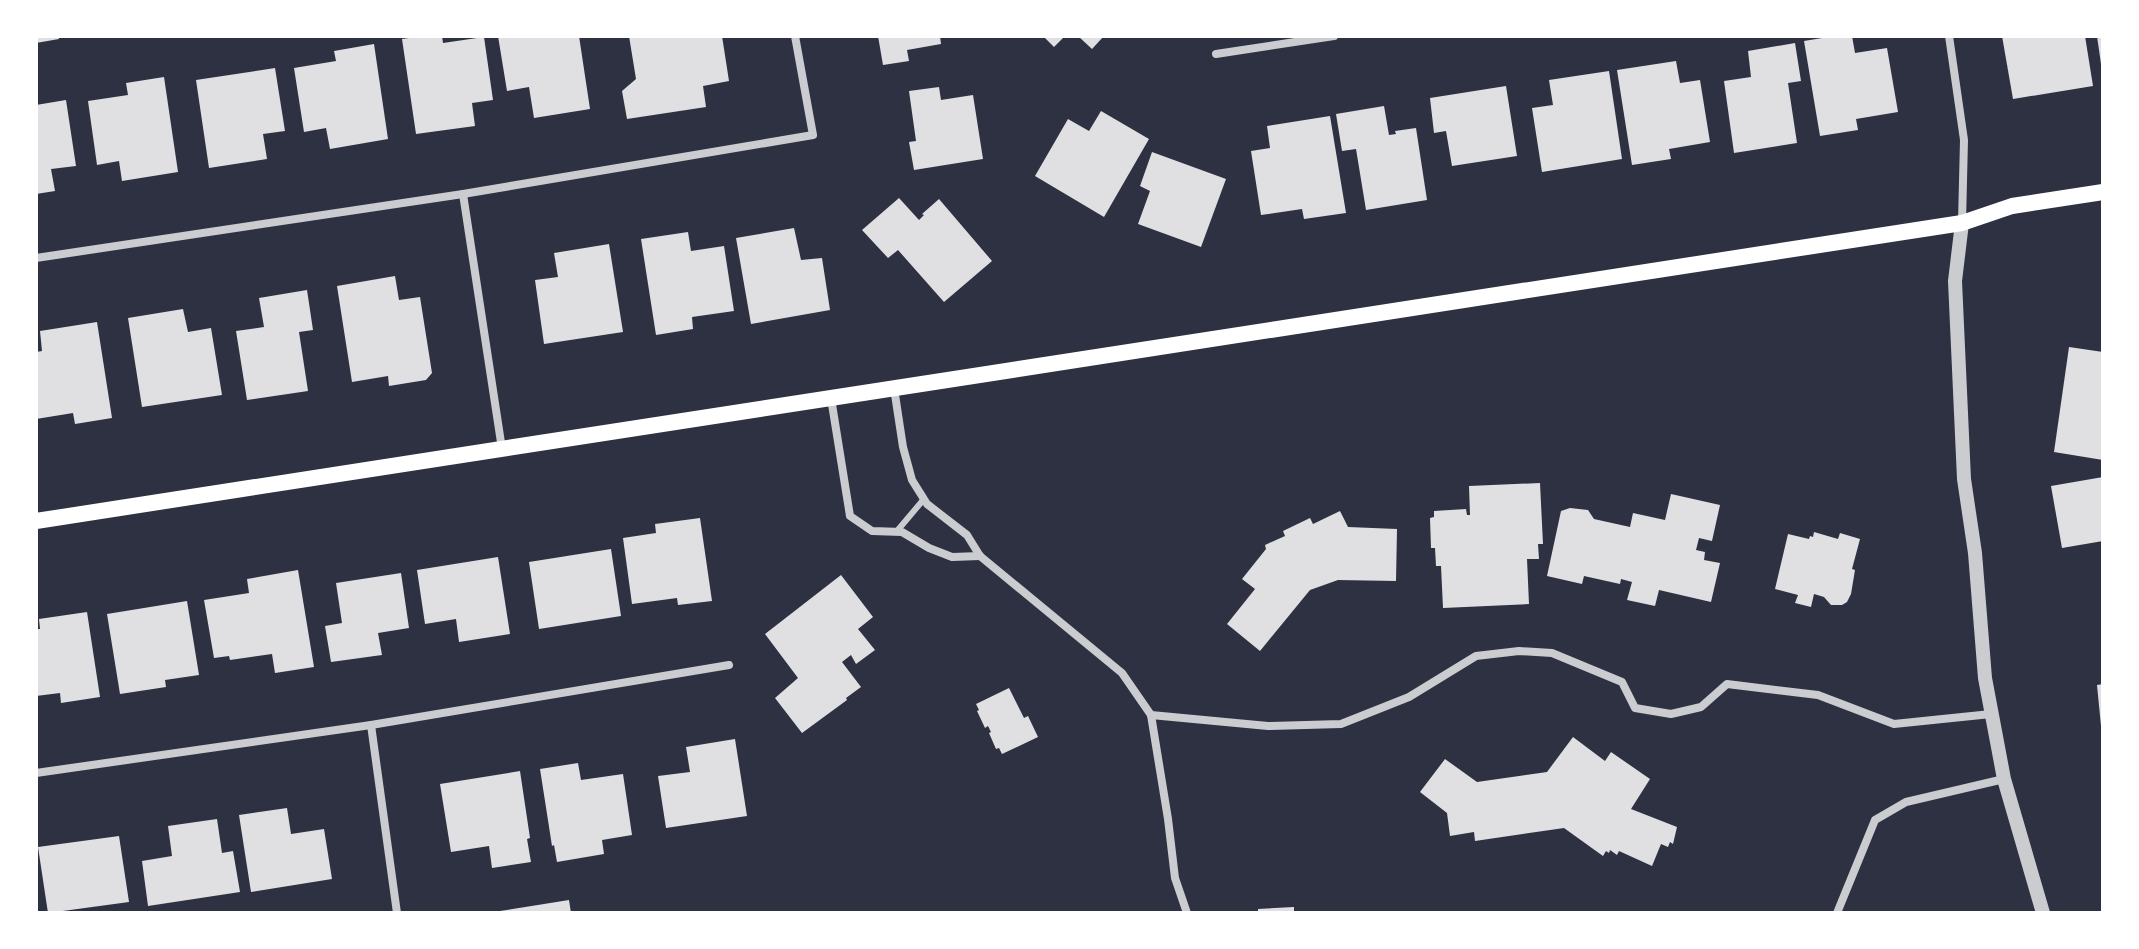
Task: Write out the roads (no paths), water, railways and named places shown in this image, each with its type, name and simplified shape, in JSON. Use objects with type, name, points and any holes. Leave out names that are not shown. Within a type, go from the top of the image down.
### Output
[{"type":"main road","points":[[36,521],[1962,223],[2012,206],[2103,192]]},
{"type":"street","points":[[36,258],[463,194],[813,135],[795,36]]},
{"type":"street","points":[[1216,54],[1334,36]]},
{"type":"street","points":[[1949,36],[1964,140],[1962,223],[1955,281],[1964,479],[1975,553],[1985,678],[2004,779],[2043,913]]},
{"type":"street","points":[[463,194],[502,449]]},
{"type":"street","points":[[894,388],[903,447],[912,480],[927,504],[967,535],[980,556],[1122,673],[1151,715],[1175,878],[1187,913]]},
{"type":"street","points":[[831,398],[850,516],[872,531],[902,532],[952,557],[980,556]]},
{"type":"street","points":[[1151,715],[1268,726],[1341,724],[1409,697],[1476,656],[1519,651],[1552,653],[1622,682],[1635,708],[1671,714],[1701,707],[1727,684],[1818,695],[1894,724],[1991,714]]},
{"type":"street","points":[[36,773],[371,725],[729,665]]},
{"type":"street","points":[[371,725],[397,913]]},
{"type":"street","points":[[1837,913],[1875,820],[1906,802],[2004,779]]},
{"type":"lane","points":[[897,531],[924,499]]}]
